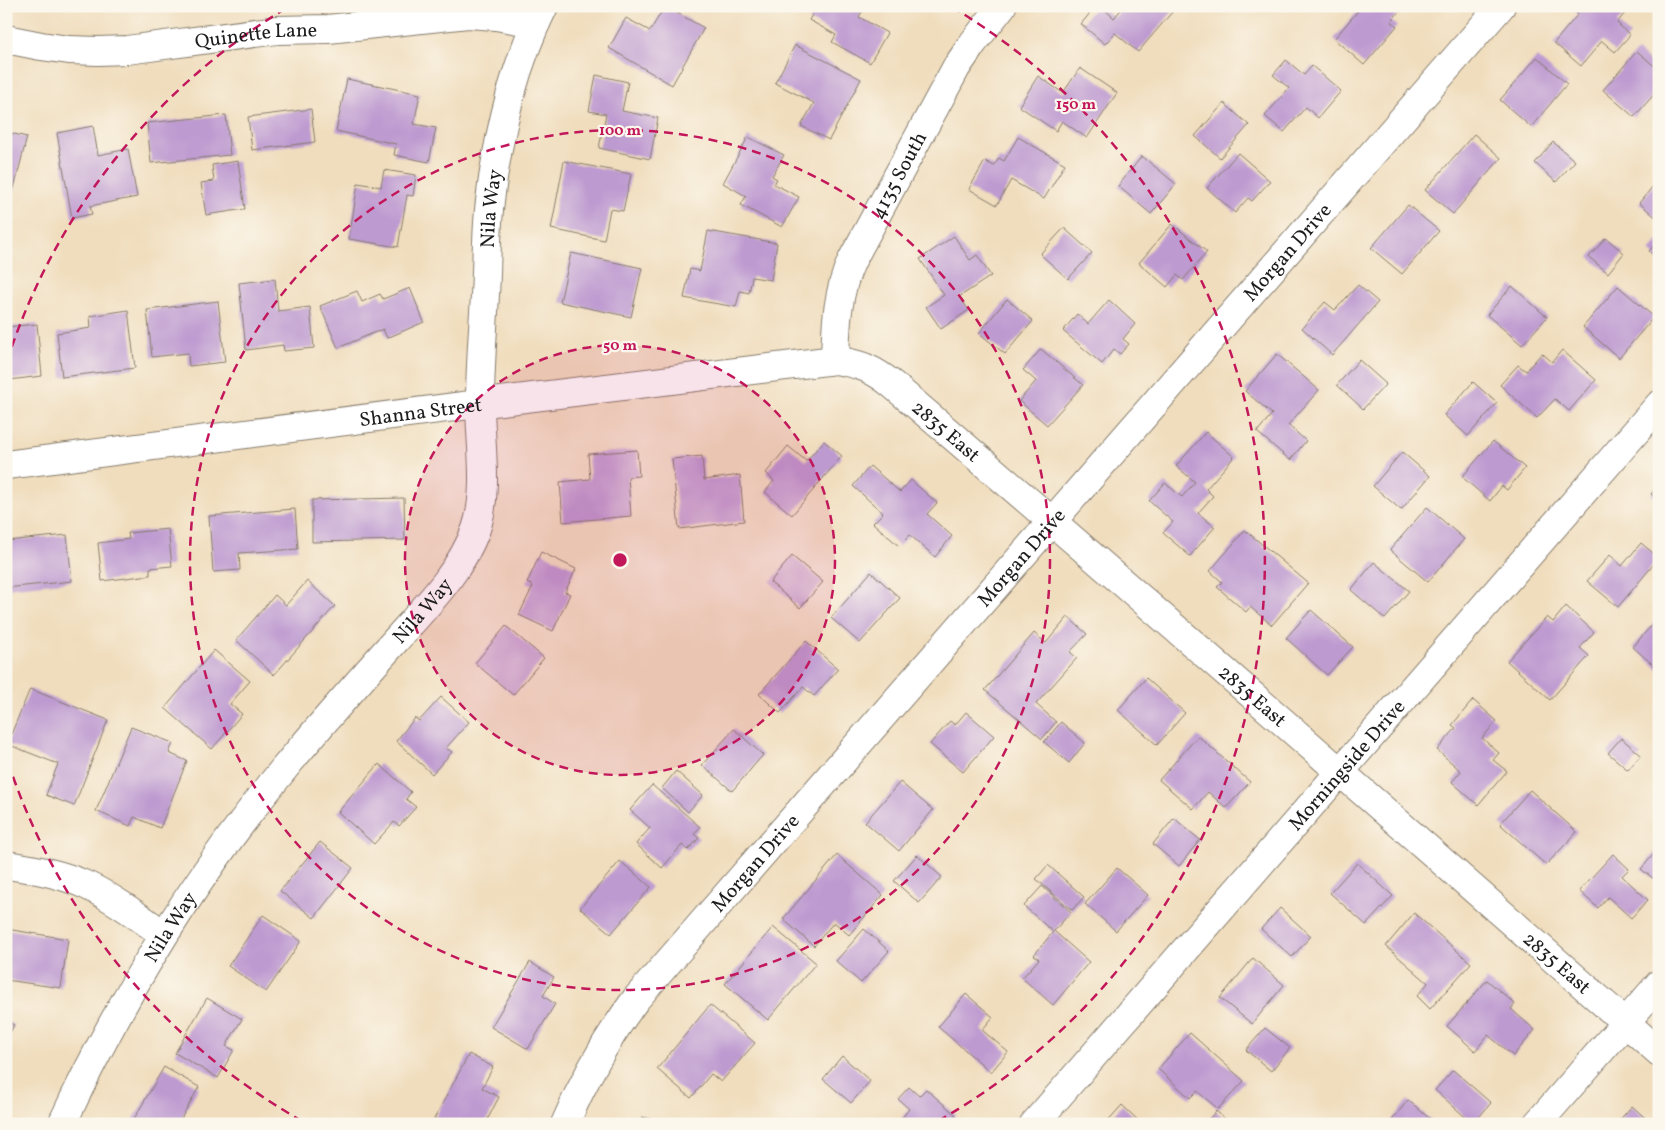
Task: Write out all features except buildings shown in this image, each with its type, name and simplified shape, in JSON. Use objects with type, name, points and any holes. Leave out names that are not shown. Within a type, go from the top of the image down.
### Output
[{"type":"street","name":"4135 South","points":[[835,360],[836,315],[840,291],[852,260],[956,68],[1002,6]]},
{"type":"street","name":"Morgan Drive","points":[[565,1124],[576,1097],[604,1046],[636,999],[1501,6]]},
{"type":"street","name":"Quinette Lane","points":[[6,39],[50,47],[98,51],[127,50],[277,30],[328,29],[468,14],[496,16],[540,15]]},
{"type":"street","name":"Nila Way","points":[[62,1124],[114,1018],[163,934],[222,848],[312,735],[442,588],[462,559],[476,527],[480,510],[482,461],[480,404],[490,204],[494,169],[510,96],[522,57],[540,15]]},
{"type":"street","name":"Shanna Street","points":[[6,465],[835,360]]},
{"type":"street","name":"2835 East","points":[[835,360],[858,364],[882,377],[1053,521],[1659,1052]]},
{"type":"street","name":"Morningside Drive","points":[[1034,1124],[1659,405]]},
{"type":"street","points":[[6,865],[32,868],[88,886],[114,900],[163,934]]},
{"type":"street","points":[[1537,1124],[1659,984]]}]
